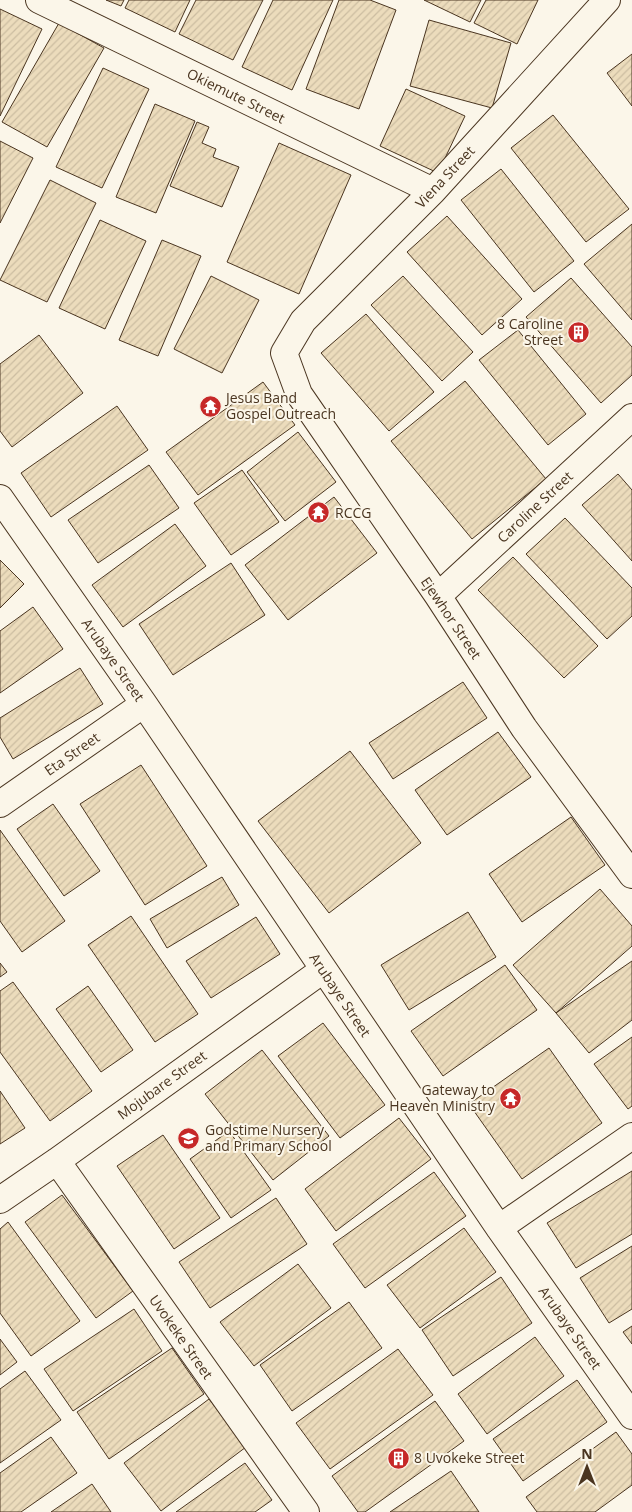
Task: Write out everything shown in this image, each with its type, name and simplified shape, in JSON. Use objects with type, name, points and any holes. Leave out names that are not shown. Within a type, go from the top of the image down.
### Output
[{"type":"street","name":"Okiemute Street","points":[[39,0],[434,191]]},
{"type":"street","name":"Viena Street","points":[[284,353],[303,321],[434,191],[607,0]]},
{"type":"street","name":"Ejewhor Street","points":[[284,353],[299,394],[438,596],[524,728],[632,875]]},
{"type":"street","name":"Caroline Street","points":[[438,596],[632,417]]},
{"type":"street","name":"Arubaye Street","points":[[0,498],[144,704],[499,1228],[632,1416]]},
{"type":"street","name":"Eta Street","points":[[0,804],[144,704]]},
{"type":"street","name":"Mojubare Street","points":[[0,1200],[323,970]]},
{"type":"street","points":[[499,1228],[632,1136]]},
{"type":"street","name":"Uvokeke Street","points":[[57,1161],[306,1512]]},
{"type":"building","points":[[106,0],[124,0],[121,6]]},
{"type":"building","points":[[129,0],[190,0],[175,32],[125,8]]},
{"type":"building","points":[[196,0],[263,0],[233,60],[179,34]]},
{"type":"building","points":[[273,0],[333,0],[292,90],[242,67]]},
{"type":"building","points":[[339,0],[370,0],[396,10],[359,109],[306,89]]},
{"type":"building","points":[[424,0],[481,0],[470,22]]},
{"type":"building","points":[[486,0],[538,0],[517,44],[474,23]]},
{"type":"building","points":[[0,9],[42,29],[0,116]]},
{"type":"building","points":[[429,20],[511,43],[492,108],[410,86]]},
{"type":"building","points":[[59,23],[104,48],[47,147],[2,122]]},
{"type":"building","points":[[632,54],[632,106],[607,73]]},
{"type":"building","points":[[103,68],[149,89],[102,188],[56,167]]},
{"type":"building","points":[[406,89],[465,116],[438,173],[380,146]]},
{"type":"building","points":[[155,104],[195,121],[156,213],[116,197]]},
{"type":"building","points":[[553,115],[629,209],[586,242],[511,148]]},
{"type":"building","points":[[197,122],[209,127],[202,143],[216,149],[213,157],[239,167],[222,207],[170,186]]},
{"type":"building","points":[[0,141],[33,158],[0,223]]},
{"type":"building","points":[[279,143],[351,175],[299,294],[227,262]]},
{"type":"building","points":[[501,169],[574,261],[534,292],[461,200]]},
{"type":"building","points":[[50,180],[96,203],[47,302],[0,280]]},
{"type":"building","points":[[447,216],[522,299],[482,335],[407,252]]},
{"type":"building","points":[[100,220],[146,241],[105,329],[59,308]]},
{"type":"building","points":[[632,224],[632,320],[584,264]]},
{"type":"building","points":[[162,240],[201,256],[158,356],[119,340]]},
{"type":"building","points":[[211,276],[259,300],[222,373],[174,349]]},
{"type":"building","points":[[403,276],[473,352],[442,381],[371,305]]},
{"type":"building","name":"8 Caroline Street","points":[[571,278],[632,347],[632,375],[601,403],[526,317]]},
{"type":"building","points":[[366,314],[434,392],[389,431],[321,353]]},
{"type":"building","points":[[518,330],[586,414],[548,445],[479,360]]},
{"type":"building","points":[[39,335],[83,393],[12,447],[0,431],[0,364]]},
{"type":"building","points":[[465,381],[546,479],[472,539],[391,441]]},
{"type":"building","points":[[263,382],[295,425],[198,495],[166,452]]},
{"type":"building","points":[[117,406],[148,450],[51,517],[21,473]]},
{"type":"building","points":[[298,432],[336,482],[285,521],[247,472]]},
{"type":"building","points":[[149,465],[179,508],[98,563],[68,520]]},
{"type":"building","points":[[242,470],[279,522],[231,555],[194,503]]},
{"type":"building","points":[[618,474],[632,490],[632,561],[582,505]]},
{"type":"building","points":[[334,497],[377,553],[288,620],[245,565]]},
{"type":"building","points":[[565,518],[632,588],[632,616],[607,639],[526,554]]},
{"type":"building","points":[[175,524],[206,566],[123,627],[92,585]]},
{"type":"building","points":[[513,557],[598,646],[564,678],[478,590]]},
{"type":"building","points":[[0,560],[24,584],[0,608]]},
{"type":"building","points":[[231,563],[265,615],[173,675],[139,624]]},
{"type":"building","points":[[33,607],[63,649],[0,693],[0,631]]},
{"type":"building","points":[[80,668],[103,704],[13,759],[0,737],[0,718]]},
{"type":"building","points":[[463,682],[487,718],[393,779],[369,743]]},
{"type":"building","points":[[498,732],[531,777],[447,835],[415,790]]},
{"type":"building","points":[[350,751],[421,843],[329,913],[258,821]]},
{"type":"building","points":[[141,765],[207,866],[145,905],[80,804]]},
{"type":"building","points":[[53,804],[100,871],[64,896],[17,829]]},
{"type":"building","points":[[571,817],[605,865],[522,922],[489,874]]},
{"type":"building","points":[[0,830],[65,921],[22,952],[0,921]]},
{"type":"building","points":[[222,877],[239,905],[167,948],[150,919]]},
{"type":"building","points":[[600,889],[632,926],[632,946],[556,1013],[513,965]]},
{"type":"building","points":[[468,912],[496,957],[409,1010],[381,965]]},
{"type":"building","points":[[131,916],[198,1014],[155,1042],[88,945]]},
{"type":"building","points":[[256,917],[280,954],[211,998],[186,961]]},
{"type":"building","points":[[632,961],[632,1020],[589,1053],[556,1013]]},
{"type":"building","points":[[0,963],[7,972],[0,977]]},
{"type":"building","points":[[505,965],[537,1010],[443,1076],[411,1031]]},
{"type":"building","points":[[13,982],[92,1091],[50,1121],[0,1052],[0,991]]},
{"type":"building","points":[[88,986],[133,1050],[101,1072],[56,1009]]},
{"type":"building","points":[[323,1023],[385,1105],[340,1138],[278,1056]]},
{"type":"building","points":[[632,1037],[632,1106],[628,1109],[594,1064]]},
{"type":"building","points":[[549,1048],[602,1123],[522,1179],[469,1104]]},
{"type":"building","points":[[262,1050],[329,1136],[273,1180],[205,1094]]},
{"type":"building","points":[[0,1091],[25,1128],[0,1144]]},
{"type":"building","points":[[399,1118],[431,1159],[336,1231],[305,1189]]},
{"type":"building","points":[[229,1131],[271,1190],[231,1218],[190,1159]]},
{"type":"building","points":[[163,1135],[220,1218],[174,1249],[117,1166]]},
{"type":"building","points":[[632,1171],[632,1234],[576,1268],[547,1223]]},
{"type":"building","points":[[434,1172],[466,1216],[365,1288],[333,1244]]},
{"type":"building","points":[[62,1195],[133,1291],[96,1318],[25,1222]]},
{"type":"building","points":[[276,1198],[307,1244],[210,1308],[179,1262]]},
{"type":"building","points":[[8,1222],[80,1321],[31,1356],[0,1313],[0,1229]]},
{"type":"building","points":[[464,1228],[496,1272],[420,1328],[387,1285]]},
{"type":"building","points":[[632,1246],[632,1309],[609,1323],[580,1278]]},
{"type":"building","points":[[298,1264],[331,1308],[254,1366],[220,1322]]},
{"type":"building","points":[[501,1277],[532,1323],[453,1376],[422,1330]]},
{"type":"building","points":[[349,1302],[382,1348],[292,1411],[260,1365]]},
{"type":"building","points":[[134,1309],[162,1351],[73,1411],[44,1369]]},
{"type":"building","points":[[632,1326],[632,1344],[623,1332]]},
{"type":"building","points":[[535,1337],[564,1376],[487,1434],[458,1394]]},
{"type":"building","points":[[0,1339],[17,1362],[0,1375]]},
{"type":"building","points":[[172,1348],[204,1394],[109,1459],[77,1412]]},
{"type":"building","points":[[398,1349],[433,1395],[330,1469],[296,1423]]},
{"type":"building","points":[[25,1371],[61,1420],[0,1463],[0,1389]]},
{"type":"building","points":[[577,1380],[607,1422],[523,1481],[493,1439]]},
{"type":"building","points":[[209,1399],[246,1447],[161,1511],[124,1463]]},
{"type":"building","name":"8 Uvokeke Street","points":[[435,1401],[464,1441],[365,1512],[358,1512],[332,1476]]},
{"type":"building","points":[[616,1432],[632,1454],[632,1485],[595,1512],[537,1512],[526,1497]]},
{"type":"building","points":[[51,1437],[77,1473],[21,1512],[0,1512],[0,1473]]},
{"type":"building","points":[[245,1463],[272,1500],[255,1512],[176,1512]]},
{"type":"building","points":[[451,1471],[479,1512],[390,1512]]},
{"type":"building","points":[[92,1484],[111,1512],[51,1512]]},
{"type":"place","name":"8 Caroline Street","points":[[579,332]]},
{"type":"place","name":"Jesus Band Gospel Outreach","points":[[210,406]]},
{"type":"place","name":"RCCG","points":[[319,513]]},
{"type":"place","name":"Gateway to Heaven Ministry","points":[[511,1098]]},
{"type":"place","name":"Godstime Nursery and Primary School","points":[[189,1138]]},
{"type":"place","name":"8 Uvokeke Street","points":[[398,1458]]}]
